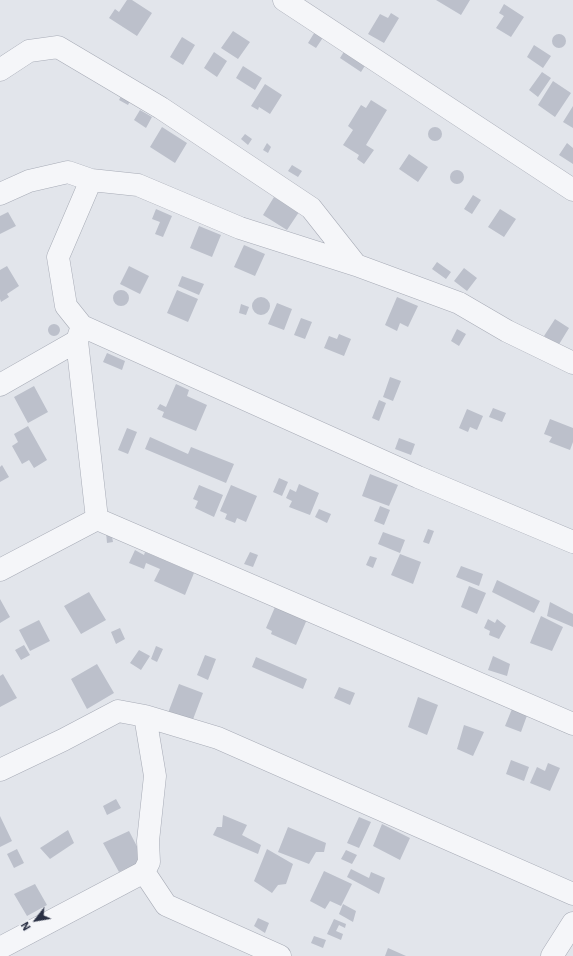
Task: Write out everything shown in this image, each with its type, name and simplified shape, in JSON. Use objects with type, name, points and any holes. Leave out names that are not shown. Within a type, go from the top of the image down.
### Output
[{"type":"street","points":[[284,0],[573,190]]},
{"type":"street","points":[[0,70],[29,51],[58,47],[161,108],[311,208],[356,265]]},
{"type":"street","points":[[0,194],[29,181],[68,172],[91,180],[138,185],[240,228],[356,265],[459,302],[507,331],[573,363]]},
{"type":"street","points":[[91,180],[58,257],[66,306],[79,334],[97,519]]},
{"type":"street","points":[[0,385],[79,334]]},
{"type":"street","points":[[79,334],[573,542]]},
{"type":"street","points":[[0,570],[97,519]]},
{"type":"street","points":[[97,519],[573,724]]},
{"type":"street","points":[[0,770],[63,740],[118,711],[145,716],[218,738],[573,894]]},
{"type":"street","points":[[0,948],[144,872],[149,862],[148,841],[155,776],[145,716]]},
{"type":"street","points":[[144,872],[166,905],[280,956]]},
{"type":"street","points":[[552,956],[573,923]]},
{"type":"building","points":[[127,0],[132,0],[152,13],[137,36],[109,18],[115,9],[119,12]]},
{"type":"building","points":[[436,0],[470,0],[461,15]]},
{"type":"building","points":[[504,4],[524,17],[511,37],[496,28],[504,16],[499,13]]},
{"type":"building","points":[[391,13],[399,18],[384,43],[368,34],[380,14],[388,18]]},
{"type":"building","points":[[316,30],[324,36],[316,48],[308,43]]},
{"type":"building","points":[[233,31],[250,42],[238,59],[221,48]]},
{"type":"building","points":[[559,34],[564,36],[566,41],[564,46],[559,48],[554,46],[552,41],[554,36]]},
{"type":"building","points":[[182,37],[195,45],[183,65],[170,57]]},
{"type":"building","points":[[534,45],[551,56],[543,68],[527,57]]},
{"type":"building","points":[[345,50],[366,64],[361,72],[340,58]]},
{"type":"building","points":[[214,52],[227,61],[217,77],[204,68]]},
{"type":"building","points":[[243,66],[262,78],[255,90],[236,78]]},
{"type":"building","points":[[542,72],[551,78],[538,97],[529,90]]},
{"type":"building","points":[[553,81],[571,93],[555,117],[538,105]]},
{"type":"building","points":[[265,84],[282,95],[270,114],[259,107],[258,110],[251,106]]},
{"type":"building","points":[[124,90],[133,95],[128,105],[119,100]]},
{"type":"building","points":[[371,100],[387,110],[366,145],[374,150],[364,164],[357,159],[359,155],[343,145],[353,130],[348,126],[361,105],[366,108]]},
{"type":"building","points":[[573,106],[573,128],[563,122]]},
{"type":"building","points":[[140,110],[152,117],[146,128],[134,120]]},
{"type":"building","points":[[162,127],[187,143],[175,163],[150,147]]},
{"type":"building","points":[[432,127],[438,127],[442,131],[442,137],[438,141],[432,141],[428,137],[428,131]]},
{"type":"building","points":[[245,134],[252,139],[248,145],[241,139]]},
{"type":"building","points":[[267,143],[271,147],[268,153],[263,150]]},
{"type":"building","points":[[567,143],[573,148],[573,164],[559,155]]},
{"type":"building","points":[[409,154],[428,167],[418,182],[399,169]]},
{"type":"building","points":[[292,165],[302,171],[298,177],[288,171]]},
{"type":"building","points":[[457,170],[462,172],[464,177],[462,182],[457,184],[452,182],[450,177],[452,172]]},
{"type":"building","points":[[473,195],[481,200],[472,214],[464,209]]},
{"type":"building","points":[[274,197],[299,212],[287,230],[263,215]]},
{"type":"building","points":[[156,209],[172,216],[163,237],[155,234],[160,222],[152,219]]},
{"type":"building","points":[[500,209],[516,219],[504,237],[488,227]]},
{"type":"building","points":[[8,212],[16,226],[0,234],[0,216]]},
{"type":"building","points":[[199,226],[221,235],[212,257],[190,248]]},
{"type":"building","points":[[244,245],[265,254],[255,276],[234,267]]},
{"type":"building","points":[[437,262],[451,272],[446,279],[432,269]]},
{"type":"building","points":[[7,266],[19,286],[7,294],[9,297],[1,302],[0,270]]},
{"type":"building","points":[[129,266],[149,276],[140,294],[120,284]]},
{"type":"building","points":[[464,268],[477,278],[467,291],[454,281]]},
{"type":"building","points":[[182,276],[204,284],[199,295],[178,286]]},
{"type":"building","points":[[118,290],[124,290],[129,295],[127,304],[124,306],[118,306],[113,301],[113,295]]},
{"type":"building","points":[[177,290],[198,299],[188,322],[167,313]]},
{"type":"building","points":[[261,297],[267,300],[270,306],[267,312],[261,315],[255,312],[252,306],[255,300]]},
{"type":"building","points":[[397,297],[418,306],[408,327],[400,323],[397,331],[385,325]]},
{"type":"building","points":[[277,303],[292,309],[284,330],[268,324]]},
{"type":"building","points":[[241,304],[249,307],[246,315],[239,313]]},
{"type":"building","points":[[301,318],[312,322],[305,339],[294,335]]},
{"type":"building","points":[[555,319],[569,328],[558,346],[544,336]]},
{"type":"building","points":[[52,324],[56,324],[60,330],[56,336],[52,336],[48,332],[48,328]]},
{"type":"building","points":[[457,329],[466,334],[459,346],[451,341]]},
{"type":"building","points":[[339,334],[351,339],[344,356],[324,348],[329,336],[337,339]]},
{"type":"building","points":[[107,353],[125,361],[122,370],[103,362]]},
{"type":"building","points":[[390,377],[401,381],[393,401],[383,397]]},
{"type":"building","points":[[176,384],[189,390],[187,396],[207,405],[196,431],[162,417],[164,412],[157,409],[160,404],[166,407]]},
{"type":"building","points":[[34,386],[48,412],[28,423],[14,397]]},
{"type":"building","points":[[379,400],[386,403],[379,421],[372,418]]},
{"type":"building","points":[[493,408],[506,413],[502,422],[489,417]]},
{"type":"building","points":[[467,409],[483,416],[477,430],[470,427],[468,432],[459,428]]},
{"type":"building","points":[[550,419],[573,428],[573,442],[570,450],[549,442],[552,437],[544,434]]},
{"type":"building","points":[[28,426],[47,460],[34,468],[29,460],[22,464],[12,446],[18,442],[14,434]]},
{"type":"building","points":[[127,428],[137,432],[128,454],[118,450]]},
{"type":"building","points":[[150,437],[188,454],[191,447],[234,464],[226,483],[145,449]]},
{"type":"building","points":[[399,438],[415,444],[411,455],[395,449]]},
{"type":"building","points":[[2,465],[9,477],[0,482],[0,467]]},
{"type":"building","points":[[370,474],[398,485],[389,506],[362,496]]},
{"type":"building","points":[[279,478],[288,482],[282,496],[273,492]]},
{"type":"building","points":[[299,484],[319,493],[310,515],[289,507],[292,501],[286,498],[290,489],[296,492]]},
{"type":"building","points":[[199,485],[223,495],[214,517],[195,508],[198,501],[193,499]]},
{"type":"building","points":[[231,485],[257,496],[246,522],[237,518],[235,523],[225,519],[227,514],[220,511]]},
{"type":"building","points":[[380,506],[390,510],[384,525],[374,521]]},
{"type":"building","points":[[319,509],[331,514],[327,523],[315,517]]},
{"type":"building","points":[[428,529],[434,531],[429,544],[423,542]]},
{"type":"building","points":[[111,531],[113,542],[107,543],[106,532]]},
{"type":"building","points":[[383,532],[405,540],[400,553],[378,544]]},
{"type":"building","points":[[135,550],[144,555],[145,552],[194,573],[185,595],[154,581],[160,569],[146,563],[144,569],[129,563]]},
{"type":"building","points":[[250,552],[258,555],[253,567],[244,564]]},
{"type":"building","points":[[400,554],[421,562],[413,584],[391,575]]},
{"type":"building","points":[[370,556],[377,558],[373,568],[366,565]]},
{"type":"building","points":[[461,566],[483,574],[479,586],[456,577]]},
{"type":"building","points":[[497,580],[540,601],[534,613],[492,592]]},
{"type":"building","points":[[469,586],[486,593],[477,614],[461,607]]},
{"type":"building","points":[[89,592],[106,620],[81,634],[64,606]]},
{"type":"building","points":[[0,599],[10,617],[0,623]]},
{"type":"building","points":[[550,602],[573,614],[573,627],[547,616]]},
{"type":"building","points":[[275,607],[308,617],[296,645],[271,634],[272,631],[266,628]]},
{"type":"building","points":[[541,616],[563,627],[552,651],[530,643]]},
{"type":"building","points":[[488,619],[495,623],[497,619],[506,626],[499,639],[489,635],[490,631],[484,628]]},
{"type":"building","points":[[39,620],[50,641],[30,651],[19,630]]},
{"type":"building","points":[[120,628],[125,639],[116,644],[111,632]]},
{"type":"building","points":[[24,645],[30,655],[21,660],[15,650]]},
{"type":"building","points":[[156,646],[163,649],[157,662],[151,659]]},
{"type":"building","points":[[139,650],[150,656],[141,670],[130,663]]},
{"type":"building","points":[[205,655],[216,659],[208,680],[197,675]]},
{"type":"building","points":[[493,656],[510,664],[507,676],[488,670]]},
{"type":"building","points":[[256,657],[307,679],[303,689],[252,667]]},
{"type":"building","points":[[97,664],[114,693],[87,709],[71,679]]},
{"type":"building","points":[[3,674],[17,698],[0,707],[0,676]]},
{"type":"building","points":[[179,684],[203,693],[192,722],[168,713]]},
{"type":"building","points":[[339,687],[355,693],[350,705],[334,698]]},
{"type":"building","points":[[418,697],[438,705],[427,735],[408,727]]},
{"type":"building","points":[[514,704],[529,710],[521,732],[505,726]]},
{"type":"building","points":[[464,725],[484,732],[473,756],[457,749]]},
{"type":"building","points":[[511,760],[529,767],[524,781],[506,774]]},
{"type":"building","points":[[548,763],[560,768],[550,791],[530,783],[537,767],[545,771]]},
{"type":"building","points":[[116,799],[121,808],[107,815],[103,806]]},
{"type":"building","points":[[223,815],[247,825],[242,835],[261,845],[258,854],[213,835],[217,827],[222,827]]},
{"type":"building","points":[[0,816],[12,841],[0,847]]},
{"type":"building","points":[[359,817],[371,822],[359,848],[347,843]]},
{"type":"building","points":[[382,824],[410,838],[400,860],[373,846]]},
{"type":"building","points":[[288,827],[326,843],[324,852],[316,852],[309,864],[278,852]]},
{"type":"building","points":[[68,830],[74,843],[50,859],[40,848]]},
{"type":"building","points":[[129,831],[144,860],[119,872],[103,843]]},
{"type":"building","points":[[17,849],[24,863],[14,868],[7,854]]},
{"type":"building","points":[[267,849],[293,864],[286,884],[278,885],[272,893],[254,881]]},
{"type":"building","points":[[346,850],[357,855],[352,864],[341,859]]},
{"type":"building","points":[[351,869],[369,878],[371,872],[385,878],[379,894],[347,877]]},
{"type":"building","points":[[324,871],[352,884],[341,906],[330,901],[325,909],[310,901]]},
{"type":"building","points":[[35,884],[47,905],[27,916],[14,894]]},
{"type":"building","points":[[343,904],[356,911],[353,922],[339,914]]},
{"type":"building","points":[[258,918],[269,923],[265,933],[254,926]]},
{"type":"building","points":[[334,919],[346,924],[345,928],[339,925],[336,931],[343,934],[341,940],[327,934]]},
{"type":"building","points":[[314,936],[326,940],[323,948],[311,943]]},
{"type":"building","points":[[388,948],[406,956],[385,956]]}]
